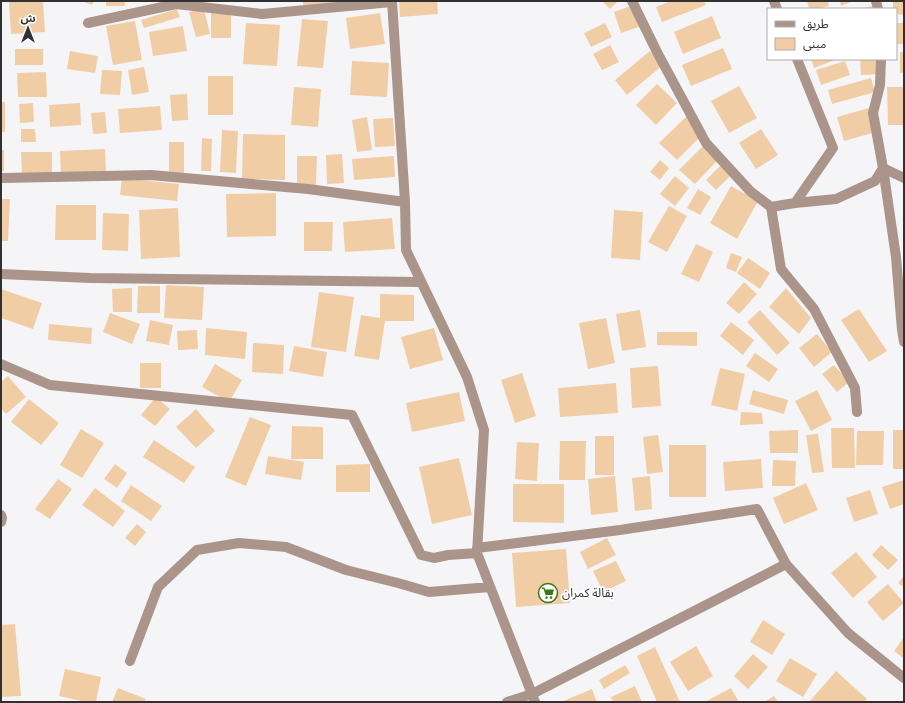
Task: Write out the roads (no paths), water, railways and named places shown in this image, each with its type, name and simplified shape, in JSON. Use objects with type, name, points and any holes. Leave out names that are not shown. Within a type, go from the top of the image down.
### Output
[{"type":"street","points":[[88,23],[176,4],[262,14],[392,1],[405,202],[406,250],[467,377],[484,430],[477,550],[534,698]]},
{"type":"street","points":[[632,1],[657,52],[706,143],[750,191],[771,207],[781,270],[814,308],[854,388],[857,412]]},
{"type":"street","points":[[795,203],[833,148],[797,60]]},
{"type":"street","points":[[881,60],[880,85],[872,114],[883,168],[896,257],[904,342]]},
{"type":"street","points":[[771,207],[836,199],[875,181],[883,168]]},
{"type":"street","points":[[883,168],[904,178]]},
{"type":"street","points":[[3,178],[151,175],[308,189],[405,202]]},
{"type":"street","points":[[1,274],[90,278],[421,282]]},
{"type":"street","points":[[1,364],[50,385],[352,416],[421,555],[434,558],[477,550],[756,509],[786,564],[848,633],[904,678]]},
{"type":"street","points":[[1,515],[1,522]]},
{"type":"street","points":[[130,661],[158,587],[197,550],[239,543],[286,547],[346,570],[429,592],[490,587]]},
{"type":"street","points":[[507,702],[534,698],[786,564]]},
{"type":"place","name":"بقالة كمران","points":[[548,593]]}]
